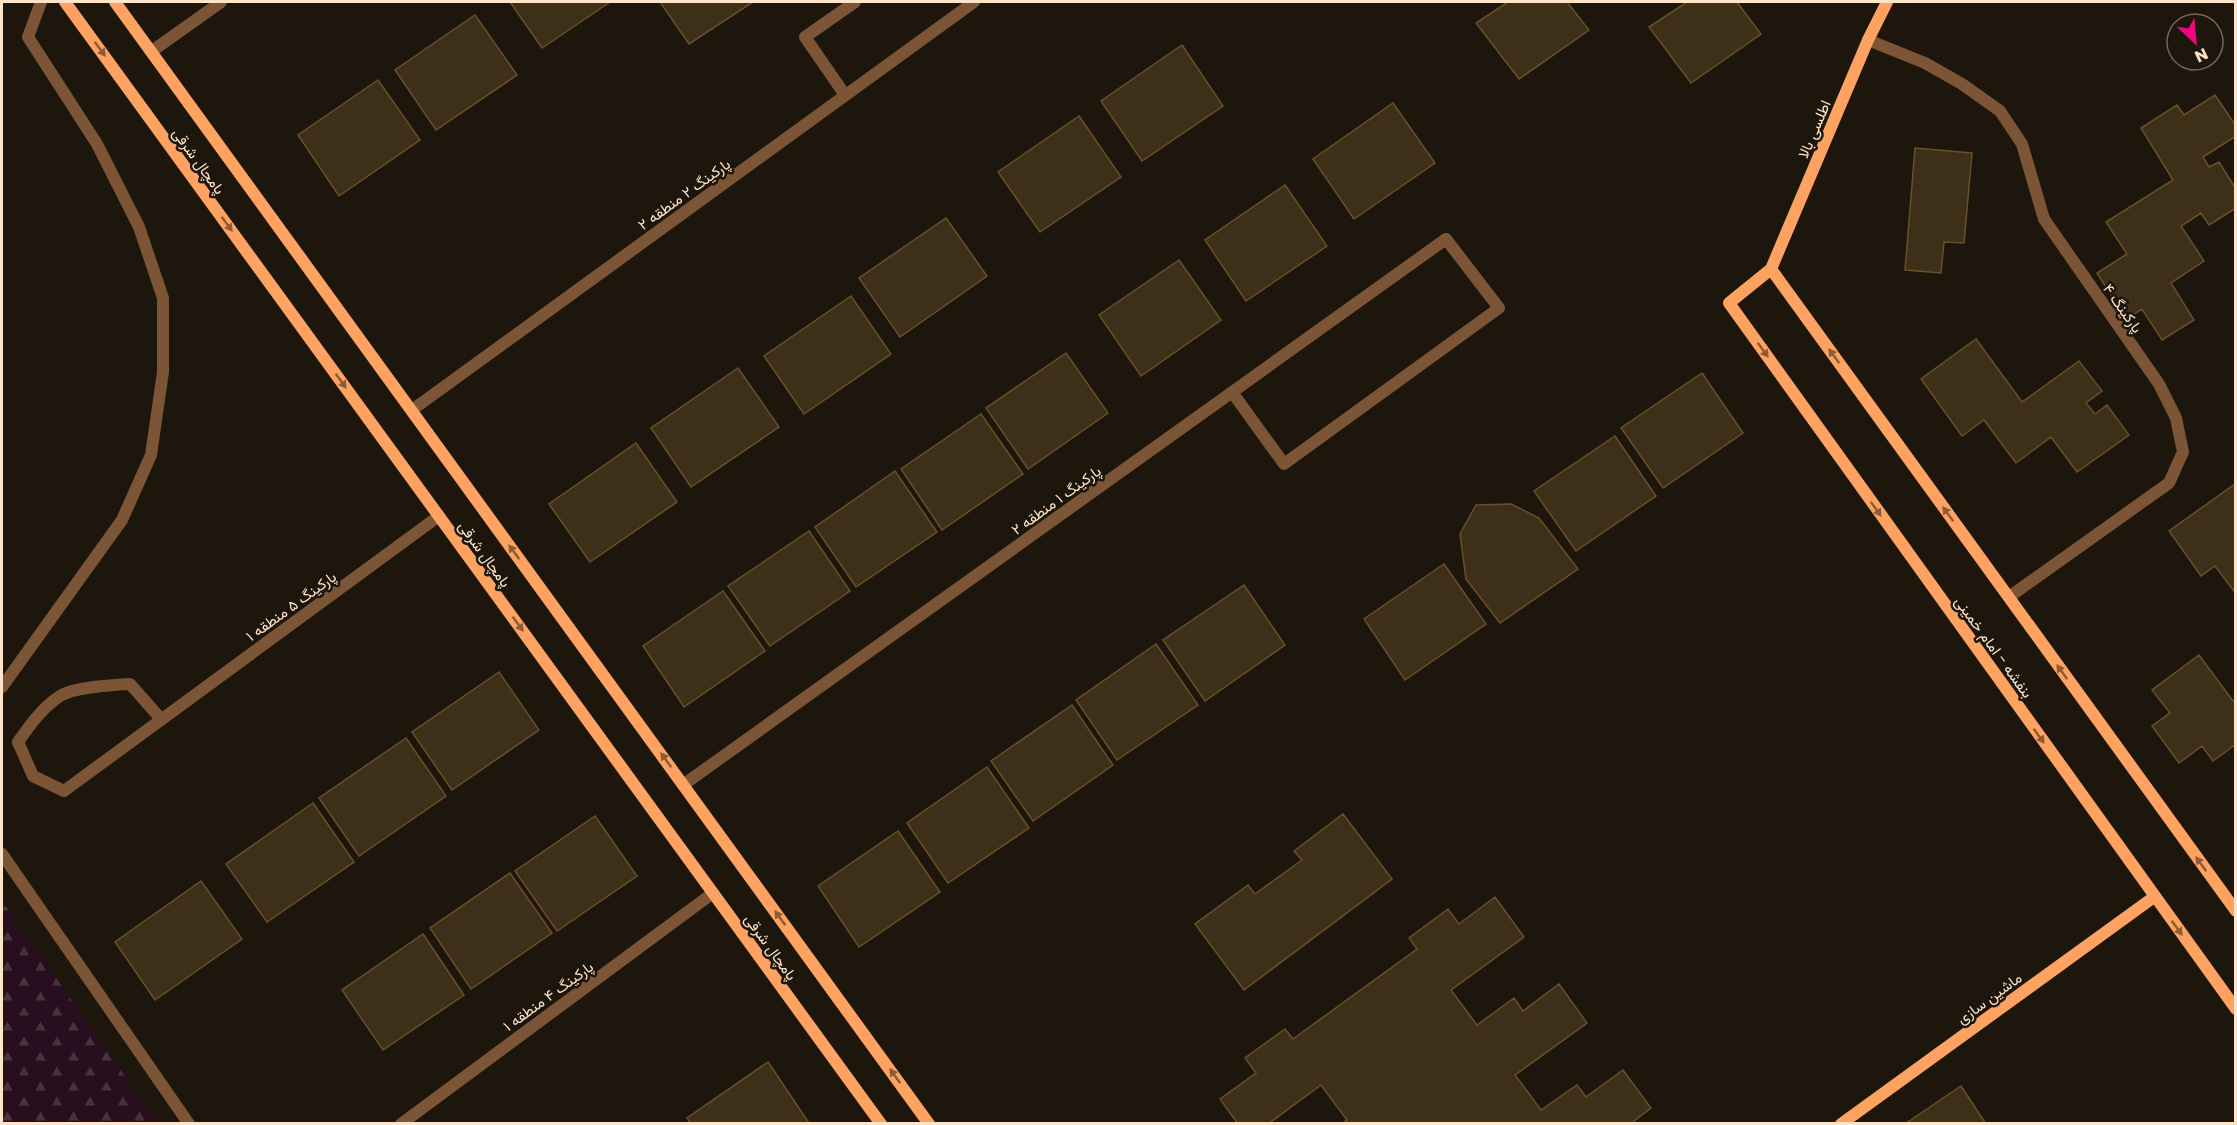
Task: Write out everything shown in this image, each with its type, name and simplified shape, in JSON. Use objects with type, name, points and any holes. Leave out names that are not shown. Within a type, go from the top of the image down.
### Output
[{"type":"street","points":[[2,687],[122,519],[151,455],[164,372],[163,298],[139,227],[97,144],[28,37],[41,2]]},
{"type":"street","name":"پامچال شرقی","points":[[65,2],[881,1124]]},
{"type":"street","name":"پامچال شرقی","points":[[115,2],[929,1124]]},
{"type":"street","points":[[152,51],[220,2]]},
{"type":"street","points":[[845,95],[805,37],[855,2]]},
{"type":"street","name":"پارکینگ ۲ منطقه ۲","points":[[412,410],[974,2]]},
{"type":"street","name":"اطلسی بالا","points":[[1771,269],[1868,40],[1887,2]]},
{"type":"street","name":"پارکینگ ۴","points":[[1868,40],[1925,63],[1962,84],[2000,111],[2022,144],[2044,219],[2159,384],[2175,418],[2182,452],[2169,483],[2009,597]]},
{"type":"street","name":"پارکینگ ۱ منطقه ۲","points":[[684,785],[1446,239],[1499,308],[1284,464],[1233,392]]},
{"type":"street","points":[[1771,269],[2235,911]]},
{"type":"street","name":"بنفشه - امام خمینی","points":[[1771,269],[1729,303],[2235,1009]]},
{"type":"street","name":"پارکینگ ۵ منطقه ۱","points":[[161,719],[130,684],[97,687],[62,695],[34,719],[18,742],[33,776],[64,791],[439,516]]},
{"type":"street","points":[[2,854],[189,1124]]},
{"type":"street","name":"پارکینگ ۴ منطقه ۱","points":[[401,1124],[713,893]]},
{"type":"street","name":"ماشین سازی","points":[[1841,1124],[2154,897]]},
{"type":"green space","points":[[2,901],[158,1123],[2,1123]]},
{"type":"building","points":[[510,2],[610,2],[542,48]]},
{"type":"building","points":[[660,2],[753,2],[689,44]]},
{"type":"building","points":[[1508,2],[1567,2],[1589,30],[1519,79],[1476,23]]},
{"type":"building","points":[[1687,2],[1737,2],[1761,34],[1691,83],[1649,27]]},
{"type":"building","points":[[475,15],[517,75],[436,130],[395,70]]},
{"type":"building","points":[[1182,45],[1223,106],[1142,161],[1101,101]]},
{"type":"building","points":[[378,80],[420,140],[339,196],[298,135]]},
{"type":"building","points":[[2215,95],[2236,126],[2236,136],[2203,157],[2209,167],[2219,162],[2236,189],[2236,208],[2209,225],[2201,213],[2181,226],[2204,261],[2171,283],[2194,320],[2162,340],[2142,309],[2126,319],[2097,273],[2127,254],[2106,222],[2173,180],[2141,128],[2177,105],[2184,115]]},
{"type":"building","points":[[1393,103],[1435,163],[1354,219],[1313,159]]},
{"type":"building","points":[[1079,116],[1121,177],[1040,232],[998,172]]},
{"type":"building","points":[[1915,148],[1972,153],[1964,243],[1944,242],[1941,273],[1905,270]]},
{"type":"building","points":[[1285,185],[1327,246],[1246,301],[1205,240]]},
{"type":"building","points":[[946,218],[987,276],[900,337],[859,278]]},
{"type":"building","points":[[1179,260],[1221,320],[1141,376],[1099,315]]},
{"type":"building","points":[[851,296],[891,354],[804,414],[764,356]]},
{"type":"building","points":[[1976,339],[2022,402],[2079,361],[2102,391],[2086,403],[2095,414],[2107,405],[2129,435],[2077,472],[2051,437],[2016,463],[1984,420],[1962,436],[1921,379]]},
{"type":"building","points":[[1066,353],[1108,413],[1028,469],[986,408]]},
{"type":"building","points":[[738,368],[779,427],[691,487],[651,428]]},
{"type":"building","points":[[1702,373],[1743,433],[1663,488],[1621,428]]},
{"type":"building","points":[[981,414],[1023,474],[942,530],[901,469]]},
{"type":"building","points":[[1615,436],[1656,496],[1576,551],[1534,491]]},
{"type":"building","points":[[636,443],[677,502],[590,562],[549,504]]},
{"type":"building","points":[[895,471],[937,532],[856,587],[815,527]]},
{"type":"building","points":[[2235,484],[2236,594],[2215,566],[2201,576],[2169,531]]},
{"type":"building","points":[[1511,504],[1539,518],[1578,569],[1500,623],[1466,579],[1460,534],[1476,505]]},
{"type":"building","points":[[809,531],[850,591],[770,646],[728,586]]},
{"type":"building","points":[[1444,564],[1486,624],[1405,680],[1364,619]]},
{"type":"building","points":[[1244,585],[1285,645],[1205,701],[1163,640]]},
{"type":"building","points":[[723,591],[765,651],[684,707],[643,646]]},
{"type":"building","points":[[1156,644],[1198,705],[1117,760],[1076,700]]},
{"type":"building","points":[[2199,655],[2233,701],[2236,699],[2236,744],[2213,761],[2202,746],[2179,763],[2152,726],[2170,713],[2152,690]]},
{"type":"building","points":[[499,672],[539,730],[452,790],[412,732]]},
{"type":"building","points":[[1072,705],[1113,765],[1033,821],[991,761]]},
{"type":"building","points":[[406,738],[446,796],[359,856],[319,798]]},
{"type":"building","points":[[987,767],[1029,828],[948,883],[907,823]]},
{"type":"building","points":[[313,803],[354,862],[267,922],[226,864]]},
{"type":"building","points":[[1343,814],[1392,879],[1244,990],[1195,924],[1248,885],[1255,894],[1302,860],[1294,851]]},
{"type":"building","points":[[595,816],[637,876],[557,931],[515,871]]},
{"type":"building","points":[[898,831],[940,892],[859,947],[818,886]]},
{"type":"building","points":[[510,873],[552,933],[471,989],[430,928]]},
{"type":"building","points":[[201,881],[242,939],[155,1000],[115,942]]},
{"type":"building","points":[[1495,897],[1524,937],[1451,990],[1477,1025],[1514,998],[1523,1011],[1559,984],[1587,1023],[1515,1075],[1541,1110],[1577,1085],[1586,1097],[1623,1070],[1651,1108],[1630,1124],[1342,1124],[1347,1120],[1321,1085],[1268,1124],[1238,1124],[1220,1099],[1256,1073],[1245,1058],[1285,1029],[1293,1039],[1417,949],[1409,938],[1448,909],[1459,924]]},
{"type":"building","points":[[423,934],[464,995],[383,1050],[342,990]]},
{"type":"building","points":[[768,1062],[809,1123],[691,1124],[687,1118]]},
{"type":"building","points":[[1961,1086],[1986,1124],[1905,1124]]}]
